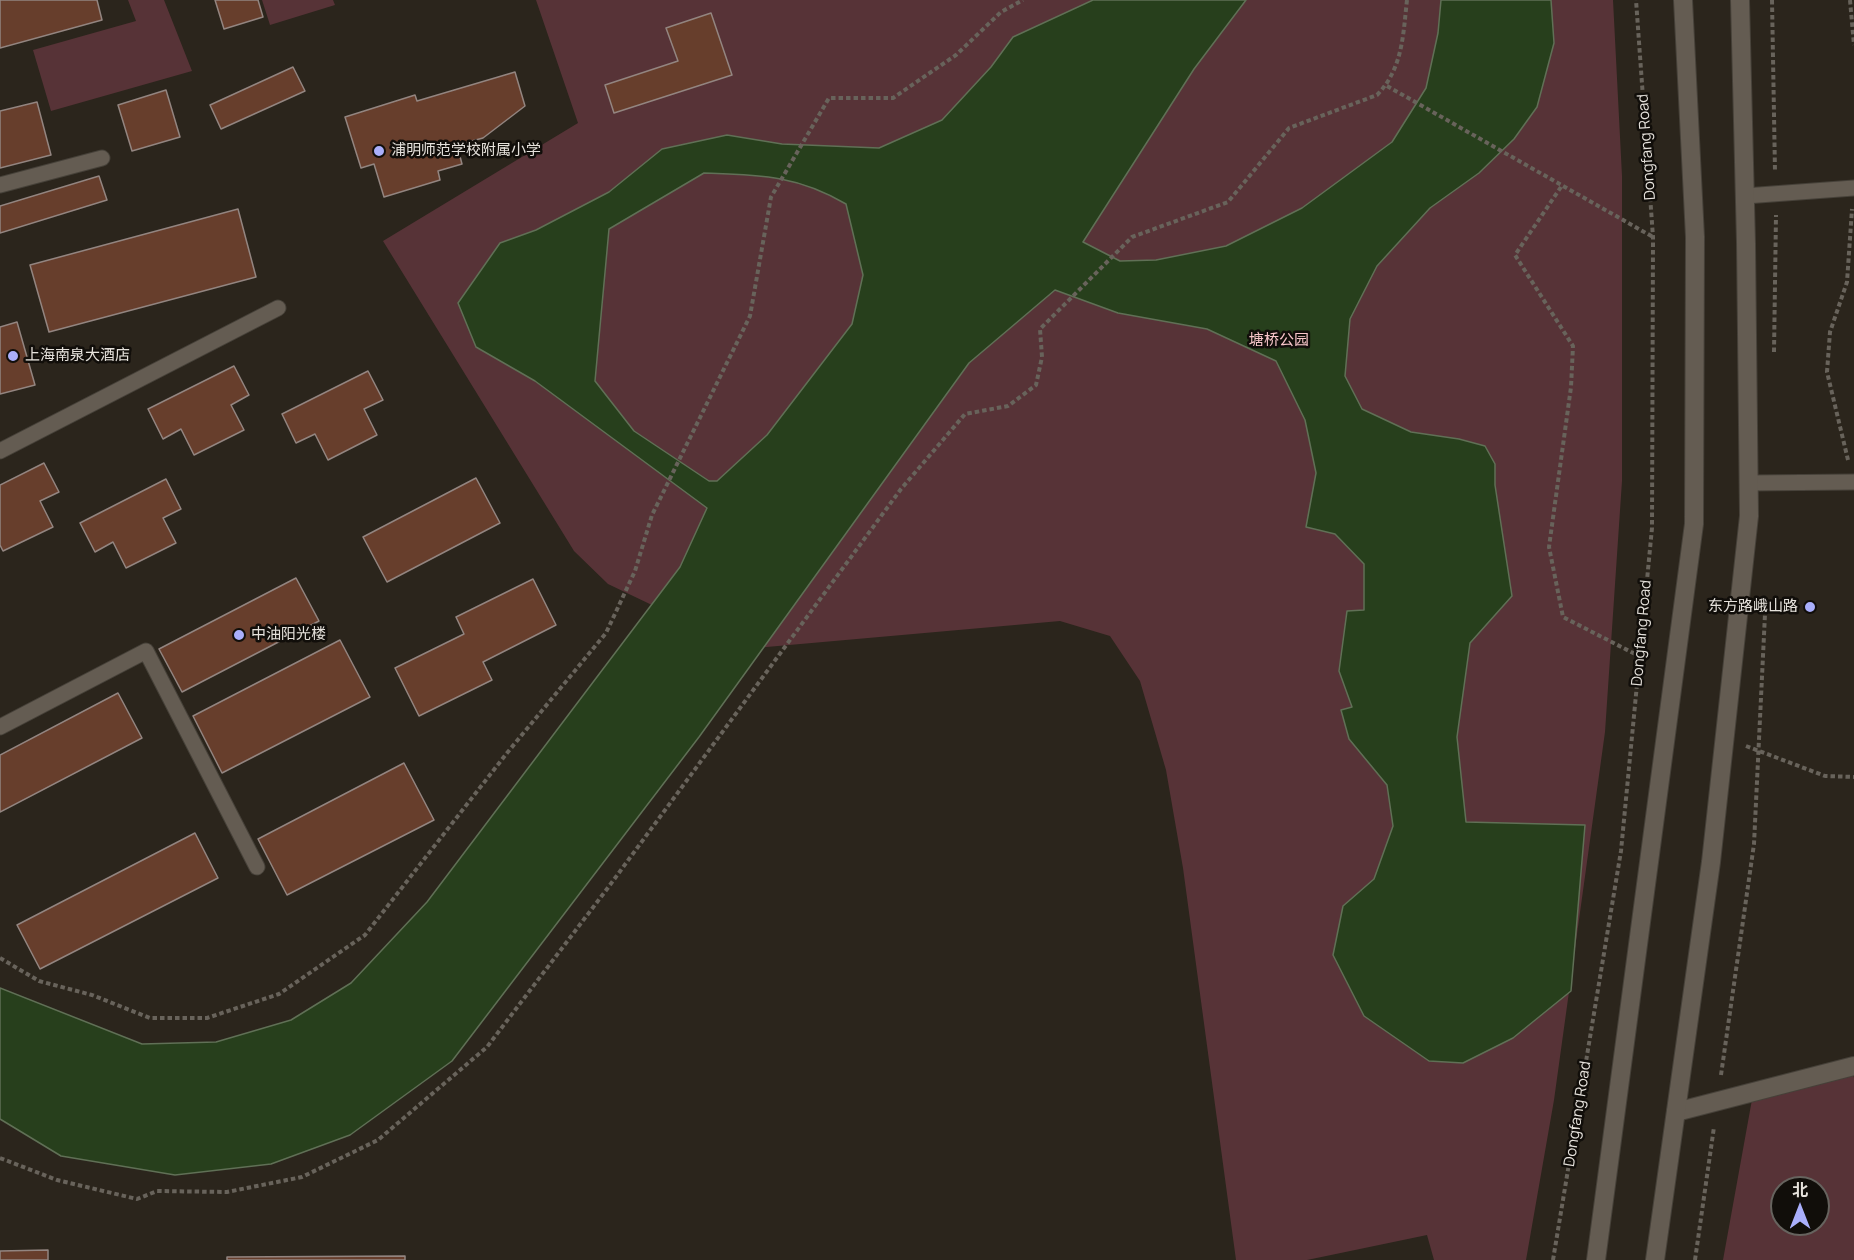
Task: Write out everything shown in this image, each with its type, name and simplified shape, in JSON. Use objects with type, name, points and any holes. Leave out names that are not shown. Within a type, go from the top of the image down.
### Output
[{"type":"main road","points":[[1596,1260],[1694,524],[1695,237],[1683,0]]},
{"type":"main road","points":[[1655,1260],[1711,862],[1749,516],[1740,0]]},
{"type":"main road","points":[[1676,1112],[1718,1104],[1854,1066]]},
{"type":"lane","points":[[0,185],[102,158]]},
{"type":"lane","points":[[1745,196],[1853,188]]},
{"type":"lane","points":[[0,452],[278,308]]},
{"type":"lane","points":[[1748,483],[1853,482]]},
{"type":"lane","points":[[0,727],[146,651],[257,867]]},
{"type":"path","points":[[0,958],[39,981],[92,995],[150,1018],[207,1018],[279,994],[365,935],[507,753],[606,633],[635,571],[652,515],[750,316],[771,197],[829,99],[893,99],[956,55],[1001,12],[1023,0]]},
{"type":"path","points":[[0,1158],[57,1180],[137,1199],[157,1191],[227,1192],[302,1177],[378,1140],[487,1047],[607,889],[901,489],[965,414],[1008,406],[1036,385],[1042,357],[1040,329],[1065,301],[1132,237],[1228,202],[1289,128],[1377,95],[1387,86],[1400,60],[1407,0]]},
{"type":"path","name":"Dongfang Road","points":[[1553,1260],[1621,851],[1652,528],[1653,237],[1636,0]]},
{"type":"path","points":[[1850,0],[1854,45]]},
{"type":"path","points":[[1387,86],[1546,179],[1653,237]]},
{"type":"path","points":[[1561,187],[1515,255],[1573,346],[1571,387],[1549,547],[1563,617],[1639,656]]},
{"type":"path","points":[[1853,188],[1847,282],[1830,332],[1827,372],[1853,482]]},
{"type":"path","points":[[1724,739],[1825,776],[1854,777]]},
{"type":"green space","points":[[128,0],[164,0],[192,71],[51,111],[33,50],[136,21]]},
{"type":"green space","points":[[262,0],[333,0],[335,5],[270,25]]},
{"type":"green space","name":"塘桥公园","points":[[536,0],[1613,0],[1622,176],[1622,481],[1605,732],[1554,1100],[1526,1260],[1434,1260],[1427,1235],[1307,1260],[1236,1260],[1183,868],[1166,770],[1140,681],[1110,636],[1060,621],[744,649],[608,584],[574,551],[383,241],[578,123]]},
{"type":"green space","points":[[1851,1067],[1854,1078],[1854,1260],[1723,1260],[1753,1094]]},
{"type":"shaded area","points":[[1093,0],[1246,0],[1194,69],[1083,242],[1120,261],[1156,260],[1226,246],[1302,208],[1392,142],[1426,88],[1438,33],[1441,0],[1551,0],[1554,43],[1537,107],[1514,139],[1479,173],[1430,208],[1377,266],[1350,319],[1345,376],[1362,409],[1411,432],[1459,439],[1485,446],[1495,464],[1495,485],[1512,596],[1470,643],[1457,737],[1466,822],[1585,825],[1571,991],[1513,1038],[1463,1063],[1429,1061],[1364,1016],[1333,955],[1343,906],[1374,879],[1393,826],[1387,785],[1349,739],[1341,710],[1352,707],[1339,671],[1347,611],[1364,610],[1364,564],[1335,534],[1306,527],[1316,473],[1305,420],[1276,361],[1207,329],[1118,313],[1055,290],[969,363],[699,737],[452,1061],[350,1135],[271,1164],[175,1175],[61,1156],[0,1119],[0,988],[142,1044],[216,1042],[291,1020],[351,983],[427,902],[680,567],[707,508],[535,381],[476,347],[458,303],[500,243],[536,230],[609,192],[662,149],[727,135],[782,144],[879,148],[942,120],[991,67],[1013,37]],"holes":[[[704,173],[778,178],[811,187],[846,204],[863,275],[852,324],[767,435],[717,481],[709,481],[634,431],[595,381],[609,229]]]},
{"type":"building","points":[[0,0],[97,0],[102,20],[0,48]]},
{"type":"building","points":[[215,0],[258,0],[263,17],[224,29]]},
{"type":"building","points":[[711,13],[732,75],[614,113],[605,85],[678,61],[666,28]]},
{"type":"building","points":[[293,67],[305,91],[221,129],[210,105]]},
{"type":"building","points":[[515,72],[525,106],[483,138],[457,145],[462,164],[438,171],[440,180],[384,197],[374,164],[361,168],[345,117],[415,95],[417,101]]},
{"type":"building","points":[[166,90],[180,137],[132,151],[118,105]]},
{"type":"building","points":[[37,102],[51,155],[0,168],[0,111]]},
{"type":"building","points":[[99,176],[107,200],[0,233],[0,206]]},
{"type":"building","points":[[238,209],[256,277],[49,332],[30,265]]},
{"type":"building","name":"上海南泉大酒店","points":[[17,322],[35,385],[0,394],[0,327]]},
{"type":"building","points":[[234,366],[249,395],[231,405],[244,430],[194,455],[181,429],[163,439],[148,409]]},
{"type":"building","points":[[368,371],[383,400],[364,409],[377,435],[328,460],[315,434],[296,443],[282,414]]},
{"type":"building","points":[[44,463],[59,492],[40,501],[53,527],[3,551],[0,545],[0,485]]},
{"type":"building","points":[[476,478],[500,523],[387,582],[363,537]]},
{"type":"building","points":[[166,479],[181,509],[163,518],[176,543],[126,568],[113,542],[95,552],[80,523]]},
{"type":"building","name":"中油阳光楼","points":[[296,578],[319,621],[182,692],[159,649]]},
{"type":"building","points":[[533,579],[556,625],[483,662],[492,680],[419,716],[395,668],[464,634],[456,617]]},
{"type":"building","points":[[340,640],[370,697],[222,773],[193,716]]},
{"type":"building","points":[[118,693],[142,738],[0,812],[0,755]]},
{"type":"building","points":[[404,763],[434,820],[287,895],[258,839]]},
{"type":"building","points":[[195,833],[218,878],[40,969],[17,925]]},
{"type":"building","points":[[48,1250],[48,1260],[0,1260],[0,1251]]},
{"type":"building","points":[[405,1256],[405,1260],[227,1260],[227,1257]]},
{"type":"place","name":"浦明师范学校附属小学","points":[[379,151]]},
{"type":"place","name":"上海南泉大酒店","points":[[13,356]]},
{"type":"place","name":"东方路峨山路","points":[[1810,607]]},
{"type":"place","name":"中油阳光楼","points":[[239,635]]}]
